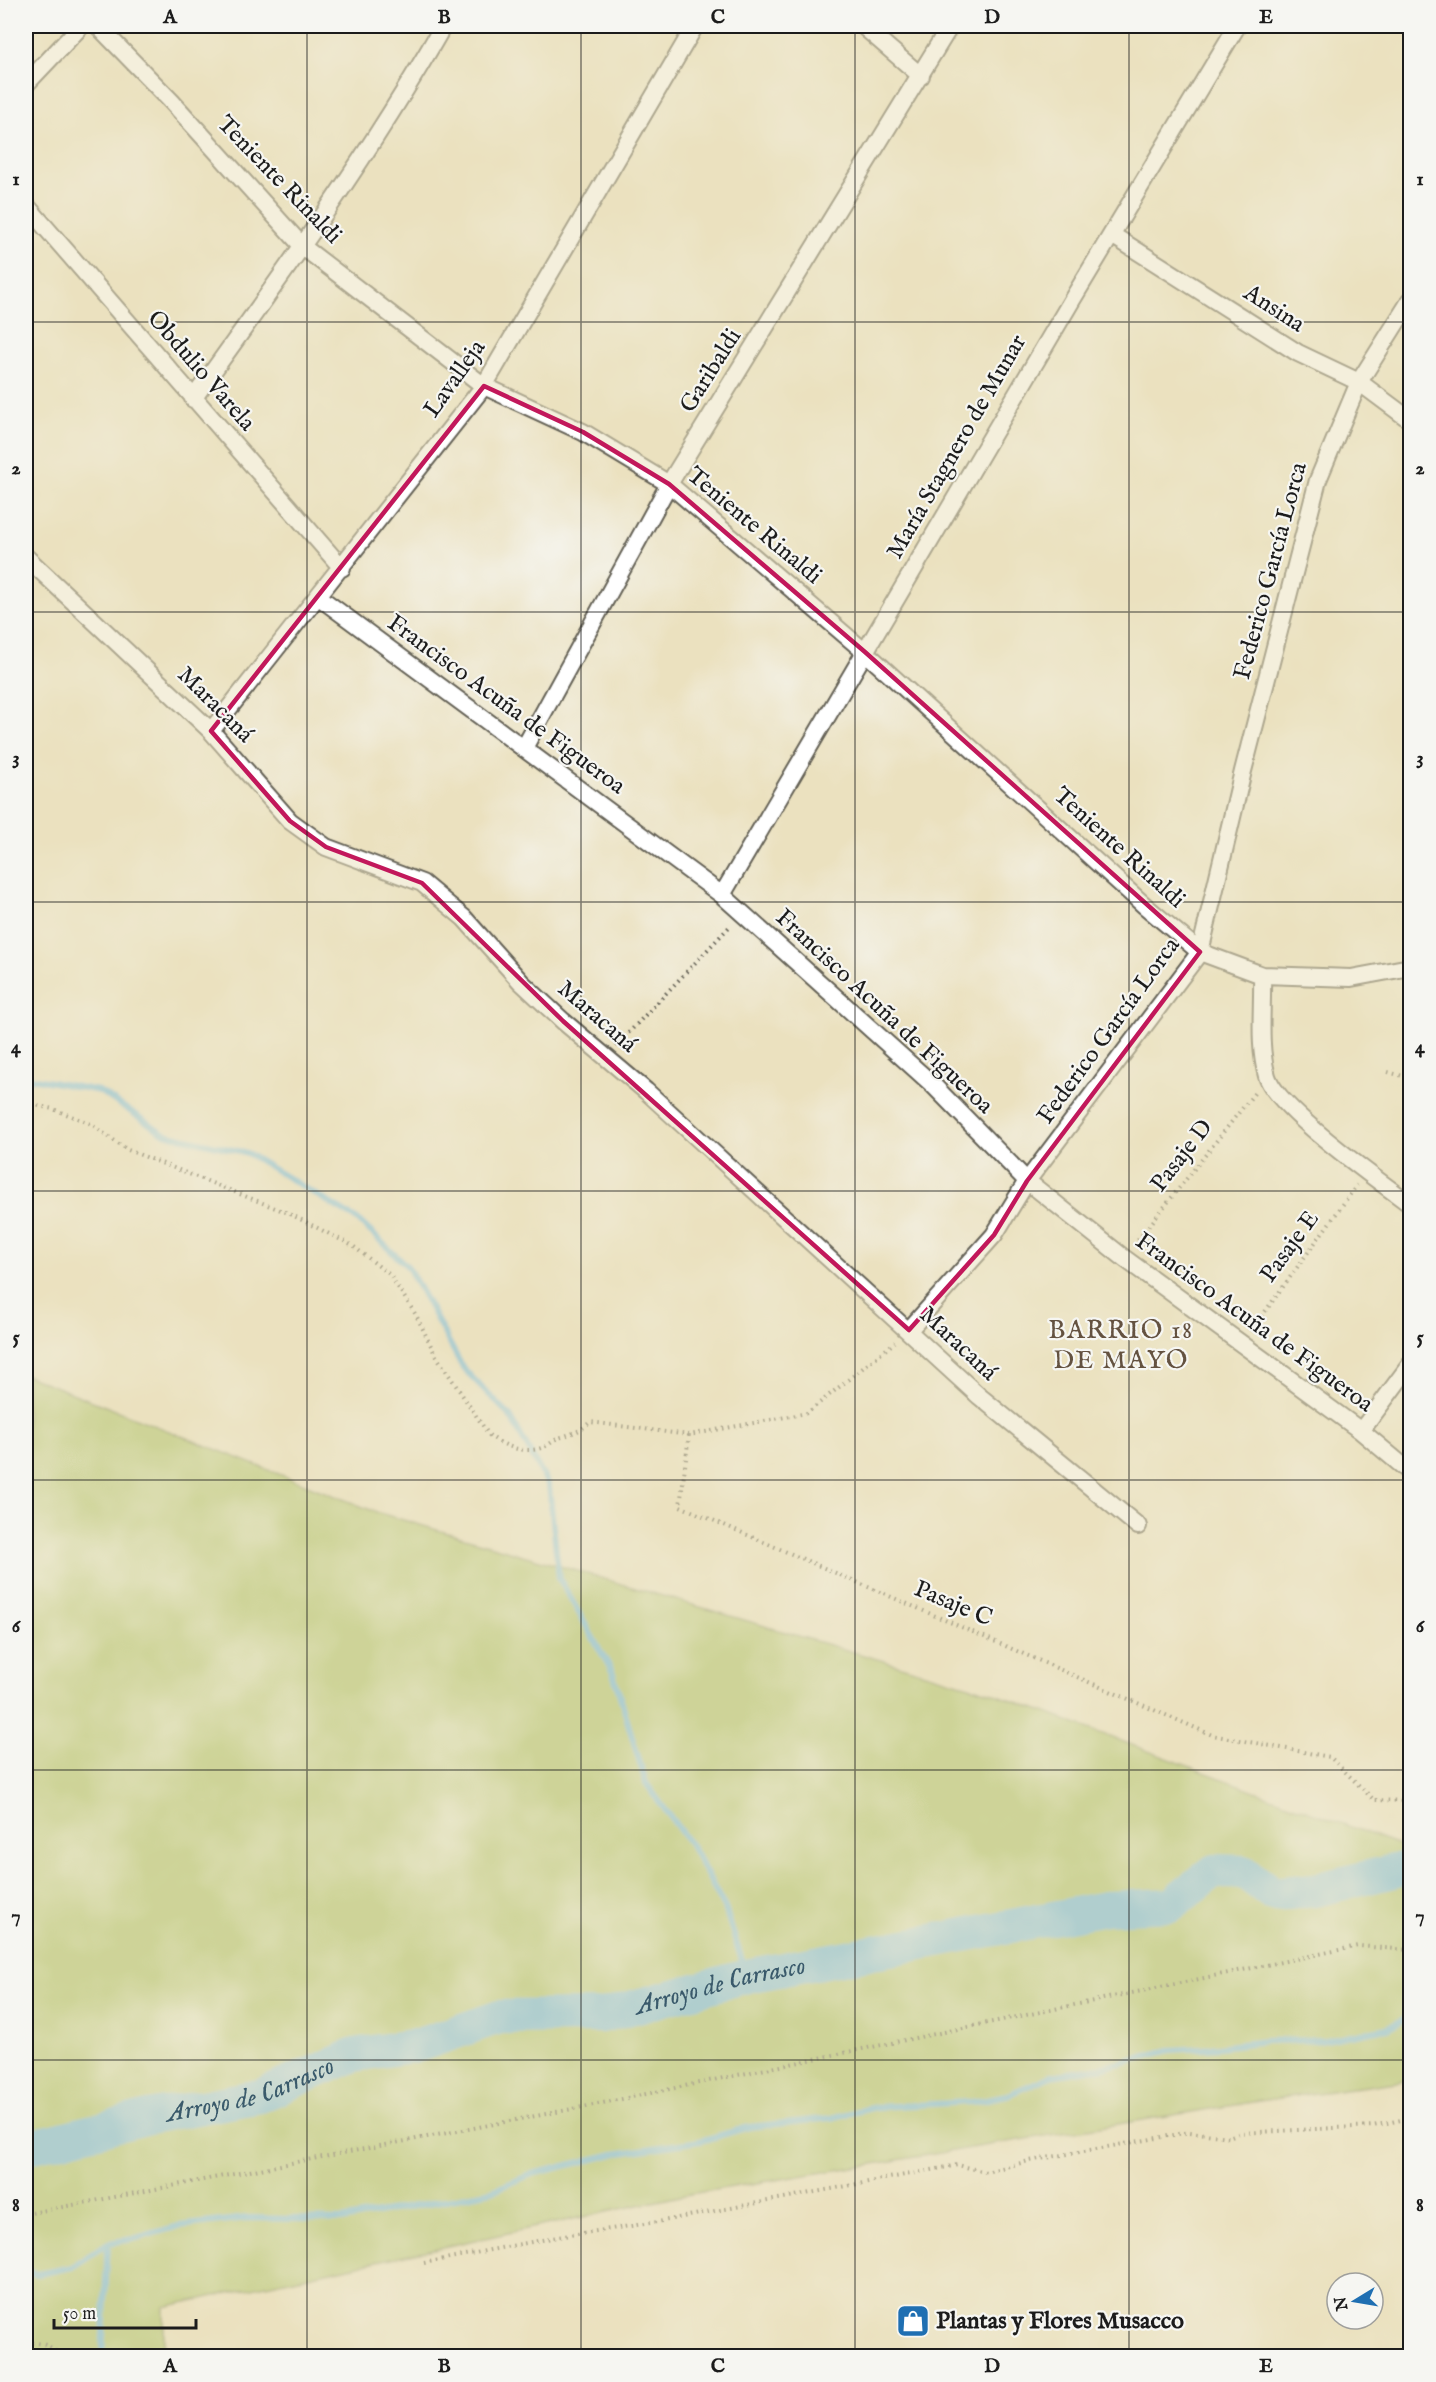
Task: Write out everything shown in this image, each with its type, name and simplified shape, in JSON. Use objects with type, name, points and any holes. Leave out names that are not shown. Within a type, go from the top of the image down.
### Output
[{"type":"street","points":[[26,84],[81,26]]},
{"type":"street","name":"Teniente Rinaldi","points":[[98,26],[172,102],[303,247],[484,386],[583,432],[669,484],[865,652],[1144,905],[1200,952],[1262,975],[1351,978],[1410,967]]},
{"type":"street","points":[[193,399],[303,247],[398,105],[443,26]]},
{"type":"street","name":"Lavalleja","points":[[211,731],[484,386],[695,26]]},
{"type":"street","points":[[863,26],[921,76]]},
{"type":"street","name":"Garibaldi","points":[[524,748],[669,484],[950,26]]},
{"type":"street","name":"María Stagnero de Munar","points":[[722,896],[1237,26]]},
{"type":"street","name":"Obdulio Varela","points":[[26,205],[342,568]]},
{"type":"street","name":"Ansina","points":[[1112,235],[1298,353],[1359,382],[1410,420]]},
{"type":"street","name":"Federico García Lorca","points":[[909,1330],[994,1235],[1027,1181],[1200,952],[1242,771],[1318,480],[1359,382],[1410,301]]},
{"type":"street","name":"Maracaná","points":[[26,557],[211,731],[290,820],[326,848],[422,883],[464,918],[521,982],[909,1330],[979,1396],[1138,1526]]},
{"type":"street","name":"Francisco Acuña de Figueroa","points":[[319,597],[722,896],[932,1084],[1027,1181],[1124,1258],[1360,1431],[1410,1472]]},
{"type":"street","points":[[1262,975],[1263,1048],[1267,1078],[1279,1099],[1367,1172],[1410,1204]]},
{"type":"street","points":[[1360,1431],[1410,1365]]},
{"type":"path","points":[[605,1057],[742,914]]},
{"type":"path","points":[[1388,1072],[1410,1078]]},
{"type":"path","name":"Pasaje D","points":[[1124,1258],[1267,1078]]},
{"type":"path","points":[[26,1103],[53,1108],[89,1123],[128,1149],[288,1213],[353,1246],[390,1275],[416,1315],[435,1354],[489,1435],[501,1445],[516,1449],[541,1448],[561,1437],[579,1433],[590,1422],[689,1435],[807,1413],[909,1330]]},
{"type":"path","name":"Pasaje E","points":[[1242,1344],[1367,1172]]},
{"type":"path","name":"Pasaje C","points":[[689,1435],[680,1506],[1212,1735],[1330,1757],[1374,1800],[1410,1801]]},
{"type":"path","points":[[26,2214],[593,2105],[1358,1946],[1410,1950]]},
{"type":"path","points":[[424,2263],[556,2237],[669,2220],[958,2165],[986,2172],[1029,2161],[1190,2132],[1228,2137],[1240,2133],[1373,2126],[1410,2118]]},
{"type":"path","points":[[26,2343],[46,2344],[59,2356]]},
{"type":"highlighted area","points":[[484,386],[583,432],[669,484],[865,652],[1200,952],[1027,1181],[994,1235],[909,1330],[563,1021],[422,883],[326,847],[290,821],[211,731]]},
{"type":"green space","points":[[26,1375],[376,1512],[993,1693],[1410,1849],[1410,2080],[1259,2101],[690,2194],[164,2307],[164,2356],[26,2356]]},
{"type":"waterway","points":[[26,1077],[99,1091],[165,1134],[247,1153],[358,1220],[408,1267],[463,1368],[510,1416],[549,1486],[559,1578],[613,1673],[646,1783],[692,1847],[725,1908],[747,1976]]},
{"type":"waterway","name":"Arroyo de Carrasco","points":[[26,2148],[149,2117],[260,2096],[354,2055],[419,2045],[499,2017],[601,2016],[747,1976],[1106,1908],[1171,1905],[1214,1871],[1244,1872],[1273,1894],[1315,1890],[1410,1867]]},
{"type":"waterway","points":[[26,2272],[38,2274],[72,2267],[108,2243],[133,2239],[179,2226],[247,2218],[342,2220],[492,2191],[532,2174],[614,2154],[700,2141],[749,2127],[831,2118],[876,2107],[972,2102],[1007,2095],[1051,2076],[1101,2068],[1170,2050],[1265,2041],[1326,2040],[1387,2028],[1410,2017]]},
{"type":"waterway","points":[[102,2356],[108,2243]]},
{"type":"place","name":"Plantas y Flores Musacco","points":[[913,2321]]},
{"type":"district","name":"BARRIO 18 DE MAYO","points":[[1121,1345]]}]
